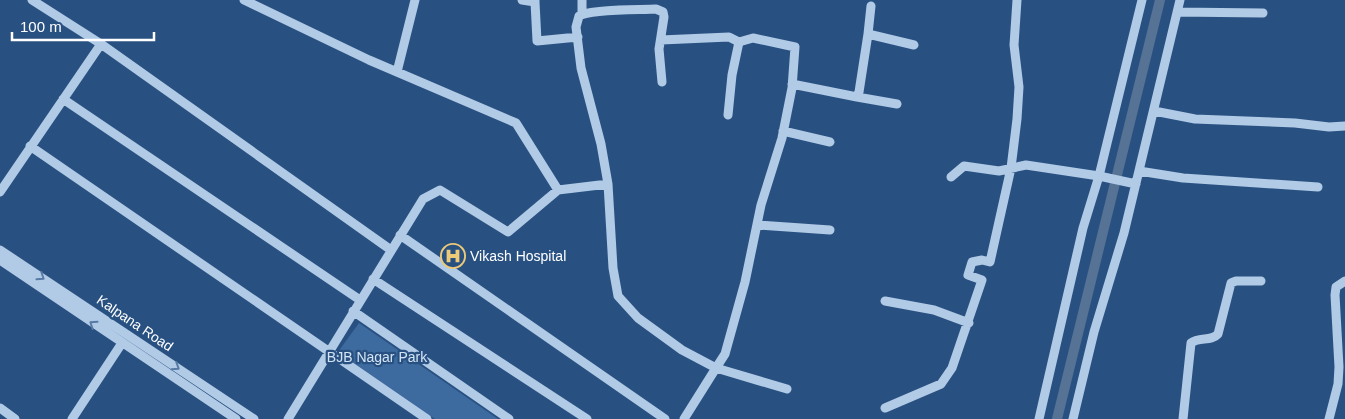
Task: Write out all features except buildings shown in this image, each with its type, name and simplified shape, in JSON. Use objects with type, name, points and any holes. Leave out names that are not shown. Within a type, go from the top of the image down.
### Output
[{"type":"street","points":[[32,0],[101,44],[391,250]]},
{"type":"street","points":[[244,0],[397,72],[516,123],[558,190]]},
{"type":"street","points":[[397,72],[415,0]]},
{"type":"street","points":[[522,0],[535,1],[536,41],[578,37]]},
{"type":"street","points":[[582,0],[582,14],[577,20],[581,68],[601,144],[608,184],[613,259],[618,296],[638,318],[682,350],[716,368],[787,389]]},
{"type":"street","points":[[885,408],[941,384],[952,368],[982,280],[968,275],[972,262],[982,260],[990,262],[1011,168],[1019,86],[1014,45],[1017,0]]},
{"type":"street","points":[[1039,419],[1083,228],[1099,176],[1142,0]]},
{"type":"street","points":[[1073,419],[1094,332],[1124,233],[1180,0]]},
{"type":"street","points":[[857,97],[871,6]]},
{"type":"street","points":[[582,14],[656,10],[663,12],[664,17],[659,48],[662,82]]},
{"type":"street","points":[[1177,12],[1263,14]]},
{"type":"street","points":[[868,34],[914,45]]},
{"type":"street","points":[[661,40],[729,37],[739,42],[753,38],[795,47],[792,84],[783,132],[761,205],[745,282],[724,354],[684,419]]},
{"type":"street","points":[[728,115],[732,75],[739,42]]},
{"type":"street","points":[[0,192],[101,44]]},
{"type":"street","points":[[792,84],[897,104]]},
{"type":"street","points":[[63,99],[360,300]]},
{"type":"street","points":[[1154,111],[1195,119],[1295,122],[1328,127],[1345,126]]},
{"type":"street","points":[[783,132],[830,142]]},
{"type":"street","points":[[30,146],[428,419]]},
{"type":"street","points":[[951,177],[964,166],[999,171],[1026,165],[1099,176],[1136,184]]},
{"type":"street","points":[[1139,171],[1182,178],[1318,187]]},
{"type":"street","points":[[288,419],[328,350],[423,199],[440,190],[508,232],[558,190],[608,184]]},
{"type":"street","points":[[757,225],[830,230]]},
{"type":"street","points":[[400,235],[665,419]]},
{"type":"street","name":"Kalpana Road","points":[[0,250],[254,419]]},
{"type":"street","name":"Kalpana Road","points":[[0,260],[236,419]]},
{"type":"street","points":[[373,279],[587,419]]},
{"type":"street","points":[[1183,419],[1191,343],[1199,339],[1212,338],[1218,334],[1231,283],[1261,281]]},
{"type":"street","points":[[1329,419],[1338,384],[1339,367],[1335,295],[1338,284],[1345,281]]},
{"type":"street","points":[[885,301],[934,310],[968,323]]},
{"type":"street","points":[[353,311],[508,419]]},
{"type":"street","points":[[72,419],[122,343]]},
{"type":"street","points":[[0,408],[15,419]]},
{"type":"green space","name":"BJB Nagar Park","points":[[359,323],[498,419],[435,419],[338,352]]},
{"type":"waterway","points":[[1057,419],[1160,0]]},
{"type":"place","name":"Vikash Hospital","points":[[453,256]]}]
